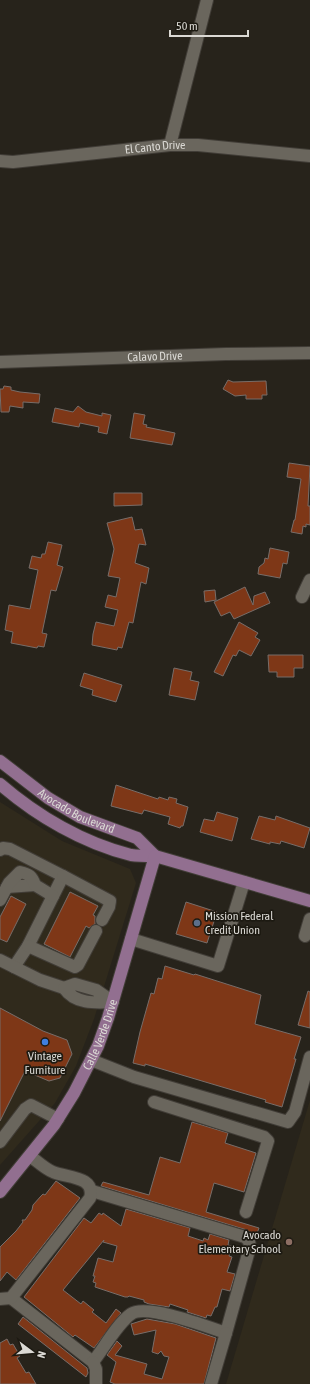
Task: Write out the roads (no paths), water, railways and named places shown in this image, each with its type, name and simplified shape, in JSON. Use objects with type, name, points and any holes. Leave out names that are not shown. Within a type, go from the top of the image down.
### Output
[{"type":"main road","name":"Avocado Boulevard","points":[[0,761],[38,791],[63,807],[80,817],[137,838],[155,856]]},
{"type":"main road","points":[[0,777],[18,785],[51,807],[58,809],[63,807]]},
{"type":"main road","name":"Avocado Boulevard","points":[[0,785],[13,796],[54,823],[91,841],[132,855],[155,856],[310,900]]},
{"type":"main road","name":"Calle Verde Drive","points":[[0,1192],[30,1156],[58,1118],[74,1093],[98,1046],[113,1002],[155,856]]},
{"type":"street","points":[[170,145],[207,0]]},
{"type":"street","name":"El Canto Drive","points":[[0,161],[13,162],[170,145],[198,145],[310,156]]},
{"type":"street","name":"Calavo Drive","points":[[0,362],[219,354],[310,353]]},
{"type":"street","points":[[302,597],[310,580]]},
{"type":"street","points":[[0,850],[4,848],[10,849],[110,901],[109,907],[102,920]]},
{"type":"street","points":[[0,900],[14,876],[20,872],[28,874],[32,877],[35,885],[53,896]]},
{"type":"street","points":[[14,967],[28,946],[63,876]]},
{"type":"street","points":[[131,939],[218,966],[244,882]]},
{"type":"street","points":[[305,936],[310,919]]},
{"type":"street","points":[[28,946],[75,967],[78,965],[96,931]]},
{"type":"street","points":[[0,960],[40,980],[64,988],[75,984],[96,990],[113,1002]]},
{"type":"street","points":[[91,1060],[134,1077],[288,1122],[295,1112],[310,1057]]},
{"type":"street","points":[[154,1102],[264,1136],[268,1141],[246,1212]]},
{"type":"street","points":[[0,1142],[25,1109],[31,1105],[36,1106],[58,1118]]},
{"type":"street","points":[[30,1156],[52,1172],[83,1180],[90,1185],[92,1191],[90,1198],[5,1298],[93,1362],[96,1369],[96,1384]]},
{"type":"street","points":[[92,1191],[245,1237],[249,1241],[250,1247],[211,1384]]},
{"type":"street","points":[[93,1362],[130,1314],[137,1311],[148,1311],[179,1318],[226,1333]]},
{"type":"place","name":"Mission Federal Credit Union","points":[[197,923]]},
{"type":"place","name":"Vintage Furniture","points":[[45,1042]]},
{"type":"place","name":"Avocado Elementary School","points":[[289,1242]]}]
